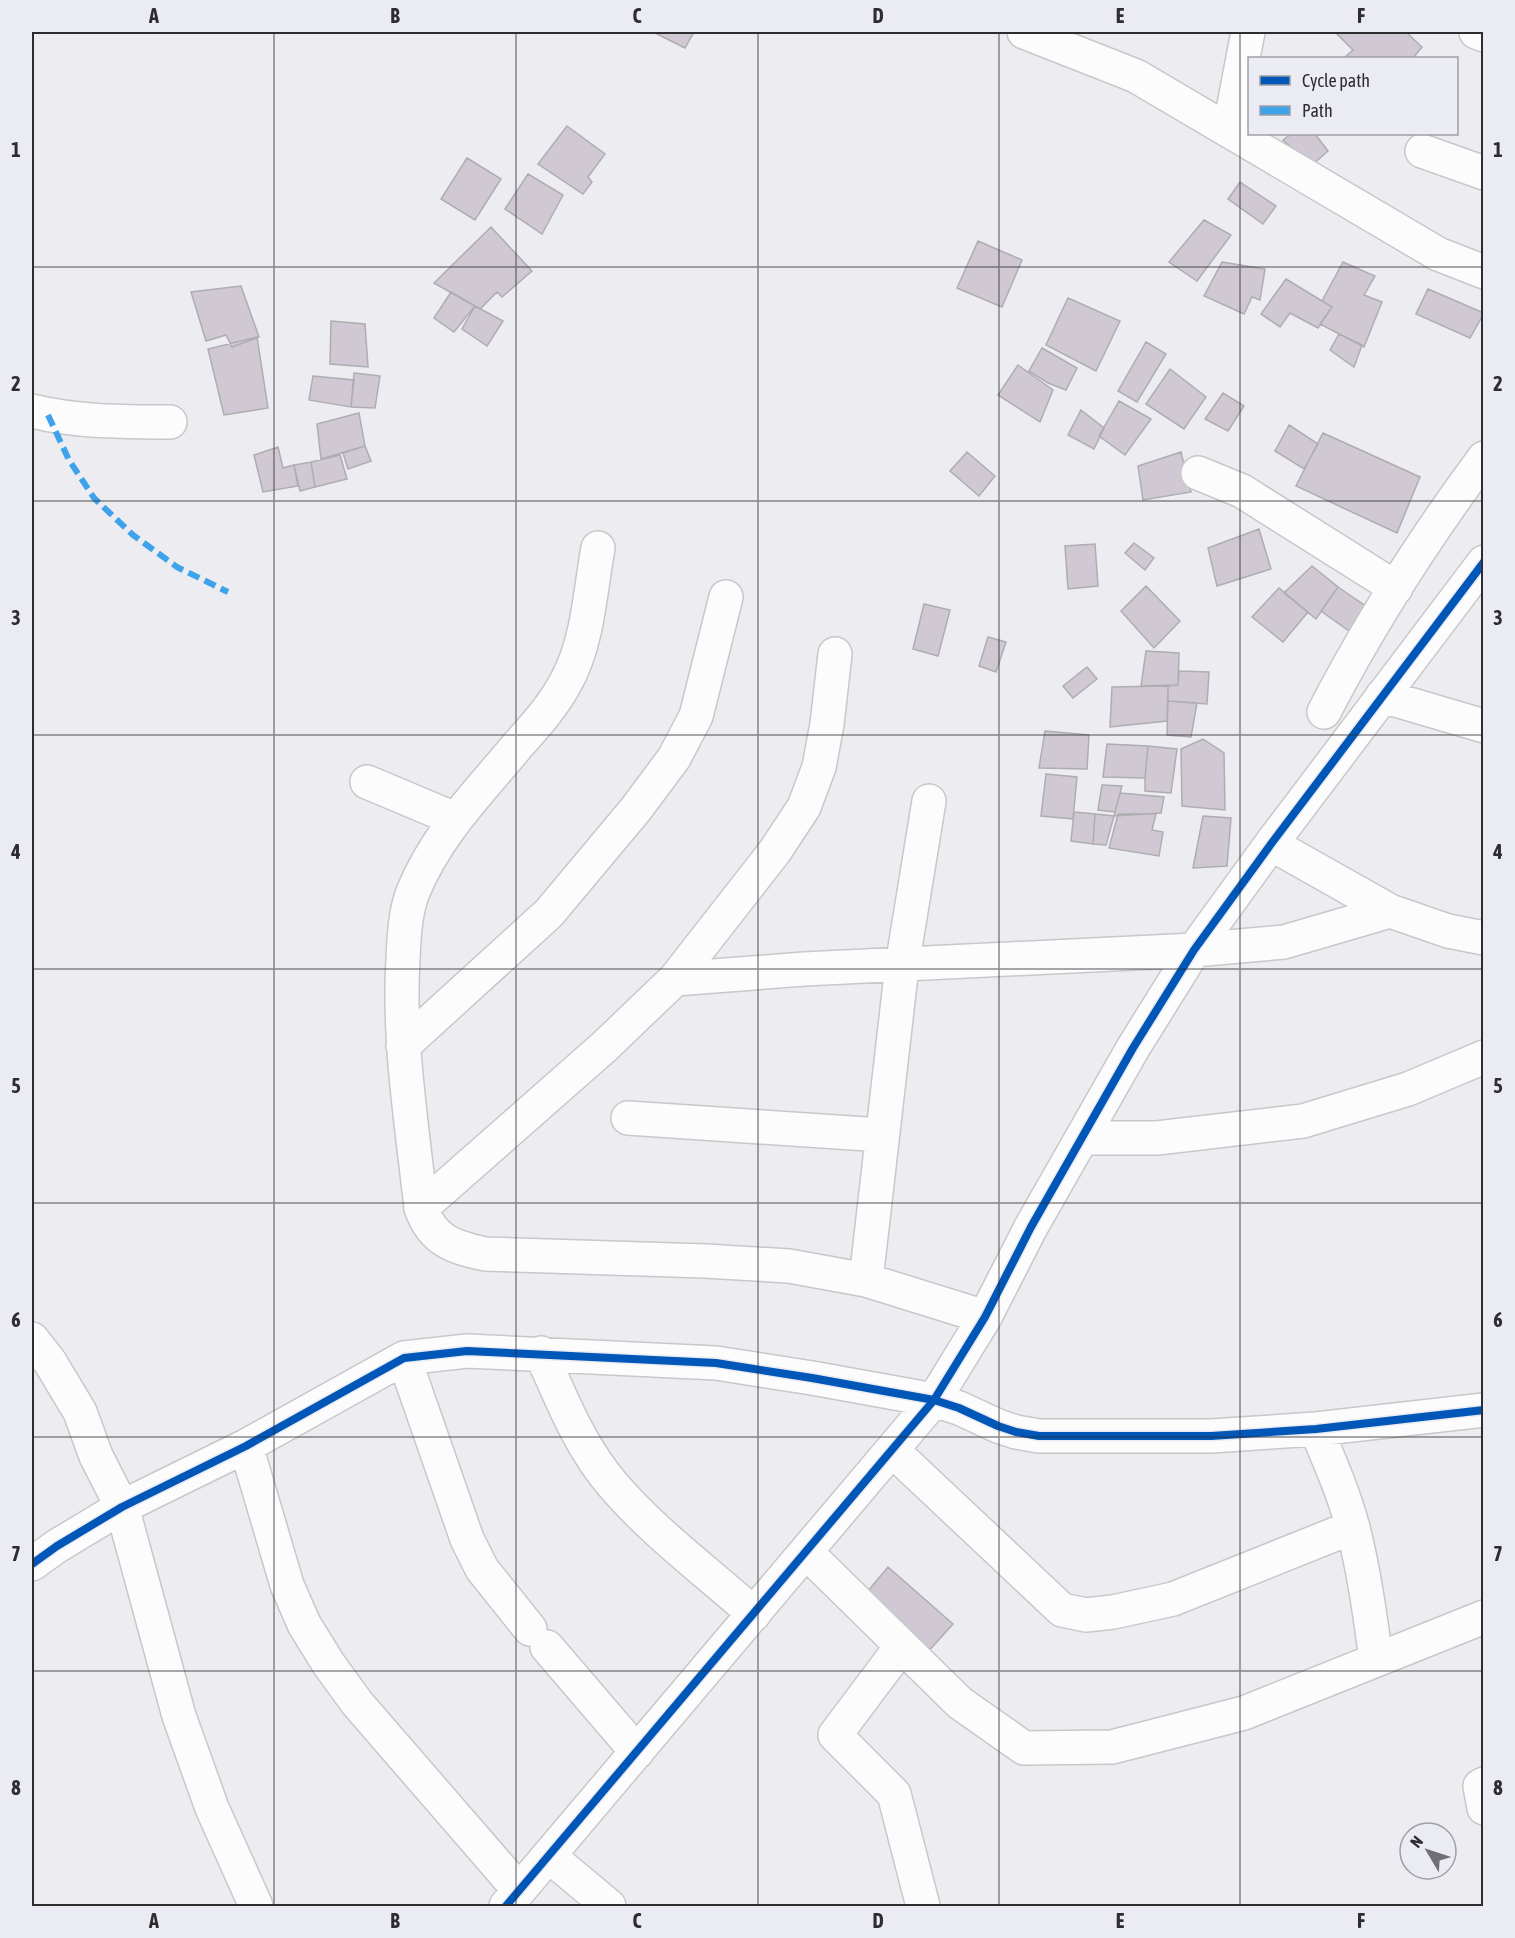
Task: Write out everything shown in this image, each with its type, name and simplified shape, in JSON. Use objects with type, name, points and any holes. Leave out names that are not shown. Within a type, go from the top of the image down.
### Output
[{"type":"street","points":[[1024,32],[1136,76],[1438,254],[1484,272]]},
{"type":"street","points":[[1228,131],[1248,32]]},
{"type":"street","points":[[1476,32],[1484,35]]},
{"type":"street","points":[[1422,151],[1484,173]]},
{"type":"street","points":[[32,411],[86,420],[170,422]]},
{"type":"street","points":[[1324,712],[1350,663],[1396,588],[1442,515],[1484,458]]},
{"type":"street","points":[[1198,473],[1242,491],[1396,588]]},
{"type":"street","points":[[597,548],[582,641],[568,678],[550,709],[455,819],[431,853],[412,894],[403,945],[401,984],[403,1046],[421,1208],[427,1224],[442,1239],[460,1248],[485,1254],[789,1266],[866,1280],[985,1317]]},
{"type":"street","points":[[246,1446],[288,1585],[304,1624],[328,1664],[357,1703],[512,1898],[934,1400],[985,1317],[1031,1227],[1133,1048],[1194,951],[1271,844],[1484,562]]},
{"type":"street","points":[[403,1046],[549,912],[636,809],[674,758],[696,716],[726,597]]},
{"type":"street","points":[[421,1208],[604,1047],[675,979],[768,861],[804,807],[819,767],[827,724],[835,654]]},
{"type":"street","points":[[1382,696],[1484,726]]},
{"type":"street","points":[[367,782],[455,819]]},
{"type":"street","points":[[866,1280],[902,966],[929,801]]},
{"type":"street","points":[[1271,844],[1390,911],[1448,931],[1484,938]]},
{"type":"street","points":[[675,979],[804,969],[1194,951],[1284,942],[1390,911]]},
{"type":"street","points":[[1082,1138],[1157,1137],[1303,1121],[1408,1089],[1484,1057]]},
{"type":"street","points":[[628,1119],[882,1135]]},
{"type":"street","points":[[32,1339],[50,1362],[80,1412],[96,1456],[123,1507],[179,1716],[212,1808],[256,1906]]},
{"type":"street","points":[[32,1564],[57,1546],[123,1507],[246,1446],[405,1358],[467,1351],[716,1363],[934,1400],[959,1408],[998,1426],[1039,1436],[1211,1436],[1316,1429],[1484,1410]]},
{"type":"street","points":[[541,1353],[585,1445],[611,1484],[640,1513],[754,1614]]},
{"type":"street","points":[[405,1358],[467,1539],[482,1569],[538,1638],[637,1752]]},
{"type":"street","points":[[1316,1429],[1353,1527],[1367,1593],[1376,1659]]},
{"type":"street","points":[[892,1450],[1062,1610],[1086,1615],[1113,1612],[1173,1599],[1353,1527]]},
{"type":"street","points":[[806,1552],[960,1703],[1024,1748],[1112,1747],[1244,1713],[1484,1617]]},
{"type":"street","points":[[901,1647],[835,1735],[894,1794],[923,1906]]},
{"type":"street","points":[[1484,1784],[1480,1786],[1484,1808]]},
{"type":"street","points":[[549,1856],[609,1906]]},
{"type":"building","points":[[653,32],[694,32],[685,48]]},
{"type":"building","points":[[1335,32],[1406,32],[1422,47],[1414,57],[1345,57],[1353,50]]},
{"type":"building","points":[[567,126],[605,154],[588,177],[592,182],[583,194],[538,164]]},
{"type":"building","points":[[1290,135],[1316,135],[1328,151],[1311,166],[1283,140]]},
{"type":"building","points":[[467,158],[501,179],[475,220],[441,199]]},
{"type":"building","points":[[528,174],[563,195],[542,234],[505,209]]},
{"type":"building","points":[[1240,182],[1276,206],[1263,224],[1228,199]]},
{"type":"building","points":[[1204,220],[1231,235],[1197,281],[1169,262]]},
{"type":"building","points":[[491,227],[532,271],[502,297],[497,292],[480,309],[434,283]]},
{"type":"building","points":[[978,241],[1022,260],[1002,307],[957,288]]},
{"type":"building","points":[[1222,262],[1265,269],[1260,300],[1252,297],[1244,314],[1204,296]]},
{"type":"building","points":[[1343,262],[1375,276],[1364,295],[1382,302],[1364,347],[1320,324],[1332,307],[1322,301]]},
{"type":"building","points":[[1286,279],[1332,307],[1318,328],[1290,313],[1280,327],[1261,314]]},
{"type":"building","points":[[241,286],[259,337],[232,347],[226,335],[206,341],[191,292]]},
{"type":"building","points":[[1428,289],[1484,313],[1470,338],[1416,314]]},
{"type":"building","points":[[451,292],[475,306],[454,332],[434,318]]},
{"type":"building","points":[[1068,298],[1120,321],[1096,371],[1046,345]]},
{"type":"building","points":[[475,306],[503,321],[487,346],[462,329]]},
{"type":"building","points":[[331,321],[365,324],[368,367],[330,364]]},
{"type":"building","points":[[1339,334],[1362,345],[1354,367],[1330,350]]},
{"type":"building","points":[[257,337],[268,408],[224,415],[208,349]]},
{"type":"building","points":[[1146,342],[1166,354],[1137,402],[1118,391]]},
{"type":"building","points":[[1042,348],[1077,368],[1066,390],[1048,383],[1029,371]]},
{"type":"building","points":[[1018,365],[1053,390],[1040,422],[998,395]]},
{"type":"building","points":[[1170,369],[1206,397],[1184,429],[1146,404]]},
{"type":"building","points":[[354,373],[380,376],[375,408],[351,407]]},
{"type":"building","points":[[313,376],[354,380],[351,407],[309,400]]},
{"type":"building","points":[[1223,393],[1244,406],[1228,431],[1205,419]]},
{"type":"building","points":[[1119,401],[1151,419],[1125,455],[1099,436]]},
{"type":"building","points":[[1081,410],[1104,428],[1094,449],[1068,435]]},
{"type":"building","points":[[359,413],[365,446],[321,459],[317,424]]},
{"type":"building","points":[[1289,425],[1318,444],[1304,469],[1275,451]]},
{"type":"building","points":[[1323,433],[1420,477],[1397,533],[1296,486]]},
{"type":"building","points":[[365,446],[371,461],[348,469],[343,453]]},
{"type":"building","points":[[278,447],[283,468],[294,465],[298,486],[263,492],[254,455]]},
{"type":"building","points":[[967,452],[995,476],[979,496],[950,471]]},
{"type":"building","points":[[1181,452],[1191,492],[1143,500],[1138,466]]},
{"type":"building","points":[[340,455],[347,479],[315,487],[311,462]]},
{"type":"building","points":[[311,462],[315,487],[300,491],[294,465]]},
{"type":"building","points":[[1259,529],[1271,569],[1217,586],[1208,548]]},
{"type":"building","points":[[1134,543],[1154,558],[1145,570],[1125,553]]},
{"type":"building","points":[[1095,544],[1098,586],[1068,589],[1065,546]]},
{"type":"building","points":[[1312,566],[1338,587],[1316,619],[1284,593]]},
{"type":"building","points":[[1146,586],[1180,621],[1154,648],[1121,611]]},
{"type":"building","points":[[1338,587],[1373,611],[1356,636],[1321,611]]},
{"type":"building","points":[[1279,588],[1308,612],[1283,642],[1252,617]]},
{"type":"building","points":[[924,604],[950,610],[938,656],[913,649]]},
{"type":"building","points":[[988,637],[1006,642],[996,672],[979,666]]},
{"type":"building","points":[[1146,651],[1179,653],[1178,685],[1141,686]]},
{"type":"building","points":[[1087,667],[1097,679],[1073,698],[1063,686]]},
{"type":"building","points":[[1179,671],[1209,672],[1207,704],[1168,701],[1168,686],[1178,685]]},
{"type":"building","points":[[1168,686],[1167,721],[1110,727],[1112,687]]},
{"type":"building","points":[[1168,701],[1197,703],[1191,737],[1167,735]]},
{"type":"building","points":[[1045,731],[1089,735],[1087,769],[1039,768]]},
{"type":"building","points":[[1203,739],[1224,753],[1225,810],[1182,806],[1181,749]]},
{"type":"building","points":[[1107,744],[1148,746],[1145,778],[1103,777]]},
{"type":"building","points":[[1148,746],[1177,749],[1171,793],[1145,791]]},
{"type":"building","points":[[1046,774],[1077,777],[1073,819],[1041,816]]},
{"type":"building","points":[[1102,785],[1122,786],[1115,812],[1098,810]]},
{"type":"building","points":[[1120,793],[1164,797],[1161,813],[1114,816]]},
{"type":"building","points":[[1074,812],[1095,814],[1093,844],[1071,841]]},
{"type":"building","points":[[1095,814],[1114,816],[1106,845],[1093,844]]},
{"type":"building","points":[[1118,814],[1156,814],[1152,830],[1163,832],[1159,856],[1109,848]]},
{"type":"building","points":[[1203,816],[1231,818],[1227,866],[1193,868]]},
{"type":"building","points":[[888,1567],[953,1624],[926,1654],[862,1598]]},
{"type":"marked path","points":[[48,415],[69,460],[94,498],[133,535],[177,567],[228,592]]},
{"type":"cycle path","points":[[506,1906],[934,1400],[985,1317],[1031,1227],[1133,1048],[1194,950],[1484,562]]},
{"type":"cycle path","points":[[32,1564],[57,1546],[122,1507],[246,1446],[404,1358],[467,1351],[716,1363],[934,1400],[959,1408],[998,1426],[1039,1436],[1211,1436],[1316,1429],[1484,1410]]}]
